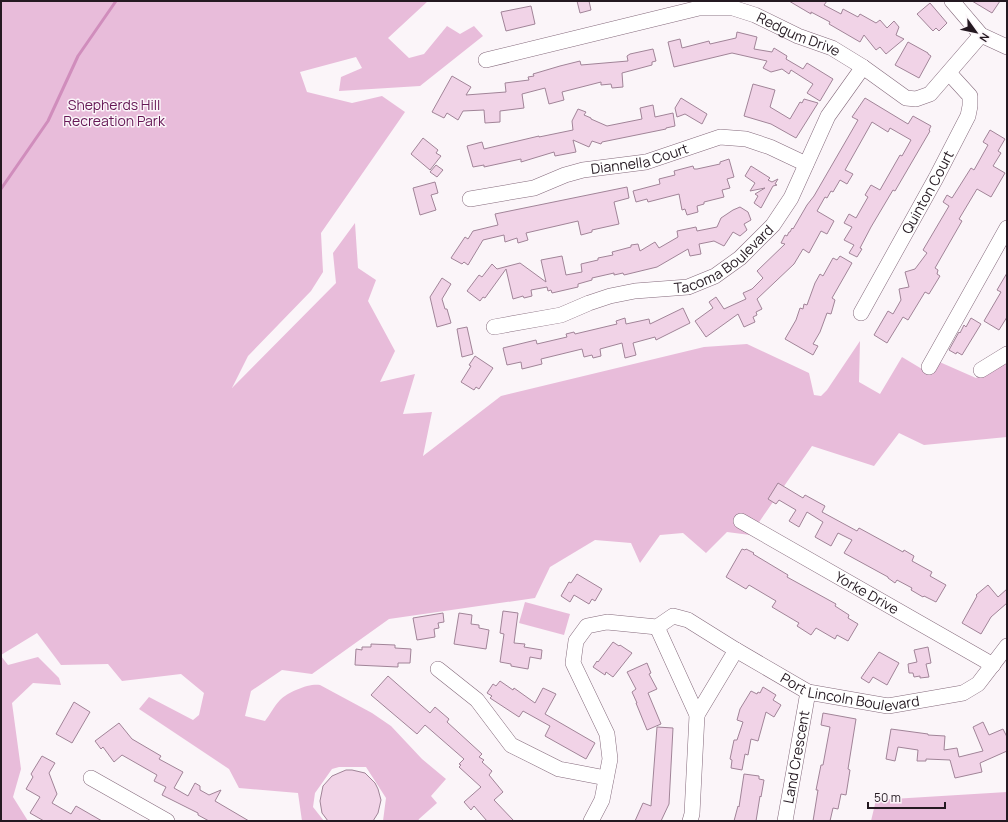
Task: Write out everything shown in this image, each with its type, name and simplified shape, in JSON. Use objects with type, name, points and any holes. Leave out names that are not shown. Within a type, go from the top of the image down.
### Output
[{"type":"street","points":[[952,1],[981,35],[1007,47]]},
{"type":"street","name":"Redgum Drive","points":[[486,60],[699,8],[733,8],[755,15],[798,36],[832,48],[863,67],[906,98],[916,99],[930,94],[981,35]]},
{"type":"street","name":"Tacoma Boulevard","points":[[494,327],[561,315],[610,296],[636,291],[688,287],[715,276],[740,258],[773,225],[791,198],[828,116],[863,67]]},
{"type":"street","name":"Quinton Court","points":[[861,313],[936,178],[968,116],[970,96],[949,73]]},
{"type":"street","name":"Diannella Court","points":[[470,199],[534,188],[565,175],[583,170],[646,162],[720,137],[746,139],[770,147],[806,164]]},
{"type":"street","points":[[929,367],[1007,228]]},
{"type":"street","points":[[981,370],[1007,354]]},
{"type":"street","name":"Yorke Drive","points":[[741,521],[993,665]]},
{"type":"street","name":"Port Lincoln Boulevard","points":[[657,627],[673,616],[688,620],[808,692],[888,706],[963,693],[978,684],[1007,646]]},
{"type":"street","points":[[591,821],[602,800],[610,759],[607,734],[573,663],[576,641],[587,626],[607,622],[657,627],[697,715],[692,814],[690,821]]},
{"type":"street","points":[[697,715],[736,650]]},
{"type":"street","points":[[438,670],[477,700],[511,745],[559,769],[606,778]]},
{"type":"street","name":"Land Crescent","points":[[784,821],[808,692]]},
{"type":"street","points":[[91,778],[167,821]]},
{"type":"green space","name":"Shepherds Hill Recreation Park","points":[[1,1],[428,1],[388,38],[409,58],[424,54],[447,26],[460,34],[474,26],[483,36],[420,86],[339,91],[341,77],[362,68],[356,57],[300,72],[307,92],[352,103],[382,96],[405,112],[321,233],[323,272],[311,291],[248,356],[232,388],[336,283],[333,253],[355,223],[358,268],[376,280],[368,301],[395,351],[380,382],[415,374],[403,414],[432,412],[423,456],[501,396],[704,347],[747,344],[809,373],[814,395],[821,396],[827,390],[860,341],[859,382],[880,394],[902,357],[927,372],[935,360],[976,378],[1007,358],[1007,437],[924,445],[899,433],[874,466],[812,446],[750,535],[727,532],[706,553],[683,533],[660,535],[640,563],[631,543],[595,540],[550,567],[535,598],[389,619],[312,674],[282,670],[251,691],[245,716],[265,721],[278,702],[288,694],[310,685],[320,685],[372,713],[391,726],[422,759],[446,779],[431,796],[437,803],[418,821],[383,821],[386,798],[366,767],[339,767],[332,769],[315,793],[313,807],[324,821],[302,821],[298,793],[239,788],[229,769],[139,709],[149,697],[193,720],[199,715],[204,693],[181,674],[122,681],[108,664],[61,665],[37,633],[1,655]]},
{"type":"green space","points":[[525,602],[570,614],[564,635],[519,623]]},
{"type":"green space","points":[[1,656],[8,665],[38,657],[59,678],[61,685],[33,683],[12,703],[21,769],[13,797],[28,821],[1,821]]},
{"type":"green space","points":[[1007,792],[1007,821],[871,821],[876,800]]},
{"type":"building","points":[[577,1],[589,1],[591,10],[580,13]]},
{"type":"building","points":[[789,1],[827,1],[824,5],[841,14],[843,9],[858,17],[860,14],[876,23],[880,20],[887,28],[894,21],[899,27],[896,35],[904,39],[886,54],[880,47],[876,50],[864,35],[860,42],[829,24],[830,22],[811,12],[811,14]]},
{"type":"building","points":[[972,1],[1000,1],[992,13]]},
{"type":"building","points":[[930,3],[947,23],[939,31],[936,28],[933,31],[917,14]]},
{"type":"building","points":[[531,6],[535,24],[506,31],[501,12]]},
{"type":"building","points":[[737,32],[757,37],[754,49],[772,52],[774,48],[787,56],[786,59],[803,69],[807,63],[833,79],[820,101],[807,93],[813,84],[791,70],[789,74],[782,69],[771,72],[763,68],[767,61],[732,53],[674,67],[668,42],[680,39],[682,48],[709,41],[710,44],[736,38]]},
{"type":"building","points":[[908,42],[931,56],[919,78],[895,65]]},
{"type":"building","points":[[653,49],[656,61],[652,62],[652,65],[622,73],[623,87],[612,88],[611,84],[601,85],[601,82],[562,92],[564,100],[549,104],[545,88],[522,94],[524,108],[500,111],[500,122],[485,123],[484,110],[463,111],[458,120],[447,113],[444,118],[432,112],[452,76],[471,87],[466,95],[506,92],[505,83],[529,80],[528,77],[534,76],[533,74],[560,66],[580,61],[581,65],[628,61],[627,56],[630,54]]},
{"type":"building","points":[[753,84],[775,90],[770,107],[790,119],[800,102],[802,103],[804,99],[818,103],[796,138],[771,124],[744,116]]},
{"type":"building","points":[[681,98],[707,114],[702,124],[685,114],[677,117],[675,108]]},
{"type":"building","points":[[865,98],[908,124],[913,116],[931,126],[930,131],[895,191],[893,190],[871,227],[857,257],[849,253],[854,245],[844,240],[852,227],[844,223],[849,214],[856,218],[868,197],[865,195],[871,185],[880,190],[900,155],[902,156],[911,140],[890,128],[888,132],[872,122],[845,170],[853,174],[847,184],[840,180],[833,192],[831,191],[827,198],[825,197],[817,211],[834,221],[827,234],[821,231],[809,253],[803,249],[794,264],[757,299],[762,309],[756,312],[757,315],[753,317],[755,322],[744,327],[738,314],[706,337],[695,321],[713,308],[709,302],[716,297],[724,309],[746,299],[743,293],[752,289],[763,278],[757,271],[785,244],[781,243],[785,235],[787,236],[792,228],[793,229],[814,196],[858,120],[852,117]]},
{"type":"building","points":[[653,105],[655,117],[673,113],[675,126],[602,142],[601,144],[592,141],[589,147],[573,140],[576,152],[555,156],[554,152],[521,162],[521,159],[484,167],[484,165],[473,167],[467,146],[482,142],[484,149],[539,136],[573,130],[572,121],[578,109],[586,112],[584,115],[607,126],[642,119],[640,108]]},
{"type":"building","points":[[990,130],[1005,139],[998,151],[1001,153],[993,166],[1005,173],[991,197],[977,189],[959,219],[962,221],[935,268],[938,270],[937,274],[940,276],[929,294],[925,292],[908,320],[903,317],[887,343],[874,335],[888,311],[893,314],[901,300],[899,289],[909,287],[905,272],[915,269],[927,253],[923,250],[949,206],[943,202],[947,195],[952,198],[971,168],[974,170],[988,145],[983,142]]},
{"type":"building","points":[[423,138],[438,150],[436,153],[441,156],[430,170],[411,154]]},
{"type":"building","points":[[729,159],[734,177],[727,179],[730,188],[722,190],[724,197],[704,202],[704,204],[697,206],[698,212],[687,215],[685,209],[682,210],[679,194],[648,202],[647,199],[636,202],[633,191],[660,184],[659,179],[675,175],[674,171],[693,166],[694,169],[697,169],[720,164],[720,162]]},
{"type":"building","points":[[436,165],[443,170],[437,177],[430,172]]},
{"type":"building","points":[[751,166],[770,178],[768,180],[772,182],[778,179],[775,184],[777,185],[773,186],[761,208],[754,203],[758,196],[755,194],[765,188],[750,191],[755,183],[745,176]]},
{"type":"building","points":[[435,182],[438,193],[431,195],[436,210],[420,215],[413,188]]},
{"type":"building","points":[[627,187],[629,198],[614,202],[619,224],[592,230],[592,232],[581,235],[578,221],[526,233],[528,240],[518,243],[517,238],[505,242],[504,235],[483,240],[468,265],[464,262],[462,264],[451,258],[465,237],[468,239],[473,231],[498,225],[495,214]]},
{"type":"building","points":[[740,207],[748,212],[751,220],[744,224],[747,230],[740,236],[733,232],[724,246],[714,241],[699,244],[701,254],[690,256],[688,249],[657,267],[624,275],[623,273],[614,275],[614,273],[592,278],[592,280],[578,284],[578,287],[552,293],[551,290],[548,291],[547,287],[531,290],[532,296],[524,298],[523,296],[513,299],[506,269],[485,298],[483,297],[480,301],[467,291],[479,275],[482,277],[492,264],[497,269],[520,263],[546,282],[541,260],[562,256],[566,275],[582,272],[581,264],[613,255],[612,252],[631,247],[631,245],[638,244],[640,251],[655,242],[659,248],[678,237],[677,231],[696,227],[697,231],[717,227],[721,218]]},
{"type":"building","points":[[840,256],[852,263],[832,298],[835,300],[831,314],[827,313],[820,332],[813,344],[818,346],[813,355],[785,339],[796,320],[800,308],[803,309],[804,304],[807,305],[820,274],[823,276],[833,258],[837,260]]},
{"type":"building","points":[[1007,273],[1007,317],[999,330],[984,321],[1001,292],[997,290]]},
{"type":"building","points":[[442,278],[451,284],[442,299],[451,323],[437,327],[430,297]]},
{"type":"building","points":[[683,308],[690,323],[656,340],[655,337],[633,343],[636,355],[625,358],[622,343],[600,349],[601,356],[593,358],[592,355],[584,357],[582,349],[541,359],[542,364],[522,369],[521,362],[507,365],[503,348],[536,340],[537,344],[567,337],[566,334],[574,332],[575,334],[617,324],[616,321],[625,318],[626,324],[649,319],[650,324]]},
{"type":"building","points":[[971,318],[981,324],[962,355],[957,352],[956,354],[949,350],[959,332],[960,333],[964,325],[966,327]]},
{"type":"building","points":[[467,327],[473,354],[462,357],[457,329]]},
{"type":"building","points":[[475,356],[493,368],[479,389],[476,387],[474,390],[461,382],[471,366],[469,365]]},
{"type":"building","points":[[778,483],[803,498],[805,495],[825,506],[822,512],[857,531],[859,528],[903,552],[904,550],[914,556],[912,561],[932,572],[930,576],[946,585],[936,602],[924,596],[923,597],[911,590],[912,588],[897,580],[895,583],[888,577],[844,553],[852,540],[838,533],[831,546],[815,537],[823,522],[807,512],[799,527],[789,521],[796,510],[779,500],[776,504],[768,499]]},
{"type":"building","points":[[742,549],[746,549],[754,553],[753,554],[788,575],[787,577],[836,604],[835,606],[849,615],[848,618],[858,624],[848,641],[837,635],[835,639],[816,628],[811,635],[797,626],[799,623],[772,607],[776,601],[749,585],[746,589],[726,577]]},
{"type":"building","points":[[577,574],[602,589],[595,601],[592,599],[589,604],[574,595],[570,602],[561,596],[569,582],[571,583]]},
{"type":"building","points":[[988,585],[998,597],[1007,589],[1007,603],[991,617],[981,634],[962,623],[977,596],[976,595]]},
{"type":"building","points":[[503,611],[518,613],[514,643],[525,644],[524,647],[542,650],[541,659],[530,657],[528,669],[511,666],[511,664],[500,662],[504,634],[500,633]]},
{"type":"building","points":[[443,613],[444,622],[438,623],[439,628],[434,629],[435,637],[417,640],[413,618]]},
{"type":"building","points":[[459,613],[472,615],[471,624],[479,625],[479,628],[489,630],[486,649],[454,644]]},
{"type":"building","points":[[613,642],[632,653],[613,677],[606,672],[605,675],[593,667]]},
{"type":"building","points":[[371,644],[395,645],[395,648],[411,649],[410,663],[398,663],[398,667],[355,665],[356,649],[362,650],[362,647],[371,647]]},
{"type":"building","points":[[928,647],[931,663],[926,664],[929,677],[914,677],[913,673],[909,673],[908,664],[917,662],[914,650]]},
{"type":"building","points":[[879,652],[899,663],[887,685],[873,677],[869,683],[861,678]]},
{"type":"building","points":[[647,663],[651,673],[649,674],[657,689],[648,693],[661,724],[647,730],[632,692],[636,689],[627,672]]},
{"type":"building","points":[[388,676],[430,713],[435,707],[449,719],[447,722],[482,754],[479,757],[484,760],[482,762],[492,771],[489,775],[503,792],[494,800],[514,821],[487,821],[474,806],[471,810],[464,802],[481,787],[459,767],[461,765],[459,764],[464,759],[425,725],[417,734],[371,695]]},
{"type":"building","points":[[500,681],[513,690],[514,688],[535,703],[543,688],[556,694],[545,714],[595,743],[586,759],[545,736],[550,726],[523,711],[519,717],[490,698],[492,696],[487,693],[493,684],[496,686]]},
{"type":"building","points":[[763,687],[776,695],[773,700],[781,705],[774,717],[766,712],[758,741],[751,739],[748,755],[745,754],[742,770],[731,768],[732,760],[730,759],[734,740],[737,740],[743,722],[737,720],[740,709],[751,691],[757,694],[758,692],[760,693]]},
{"type":"building","points":[[74,702],[90,712],[72,743],[56,734]]},
{"type":"building","points":[[823,713],[856,719],[848,769],[850,770],[846,795],[841,794],[838,809],[833,808],[830,821],[813,821],[818,790],[816,790],[821,765],[823,765],[830,727],[821,725]]},
{"type":"building","points":[[983,722],[989,735],[1003,729],[1007,737],[1007,751],[980,763],[982,772],[955,778],[950,760],[926,759],[926,761],[917,761],[918,750],[898,747],[895,761],[886,759],[891,729],[945,736],[944,750],[957,748],[959,757],[983,751],[973,727]]},
{"type":"building","points":[[119,723],[132,739],[161,756],[159,759],[183,772],[174,788],[188,796],[195,783],[200,786],[200,790],[209,795],[221,790],[215,801],[249,821],[209,821],[198,815],[198,813],[162,795],[166,787],[154,781],[157,775],[122,755],[114,762],[103,747],[101,749],[95,741]]},
{"type":"building","points":[[657,727],[673,728],[669,804],[661,821],[635,821],[643,803],[651,806]]},
{"type":"building","points":[[42,756],[55,763],[49,773],[57,794],[52,803],[71,814],[76,806],[102,821],[44,821],[30,813],[40,797],[26,789],[33,777],[31,774]]},
{"type":"building","points":[[346,770],[365,773],[375,783],[381,800],[378,813],[373,821],[328,821],[322,813],[320,801],[323,786],[332,776]]},
{"type":"building","points":[[744,774],[759,776],[759,779],[764,780],[756,821],[734,821],[738,806],[739,807]]},
{"type":"waterway","points":[[1,189],[48,121],[78,56],[116,1]]}]
